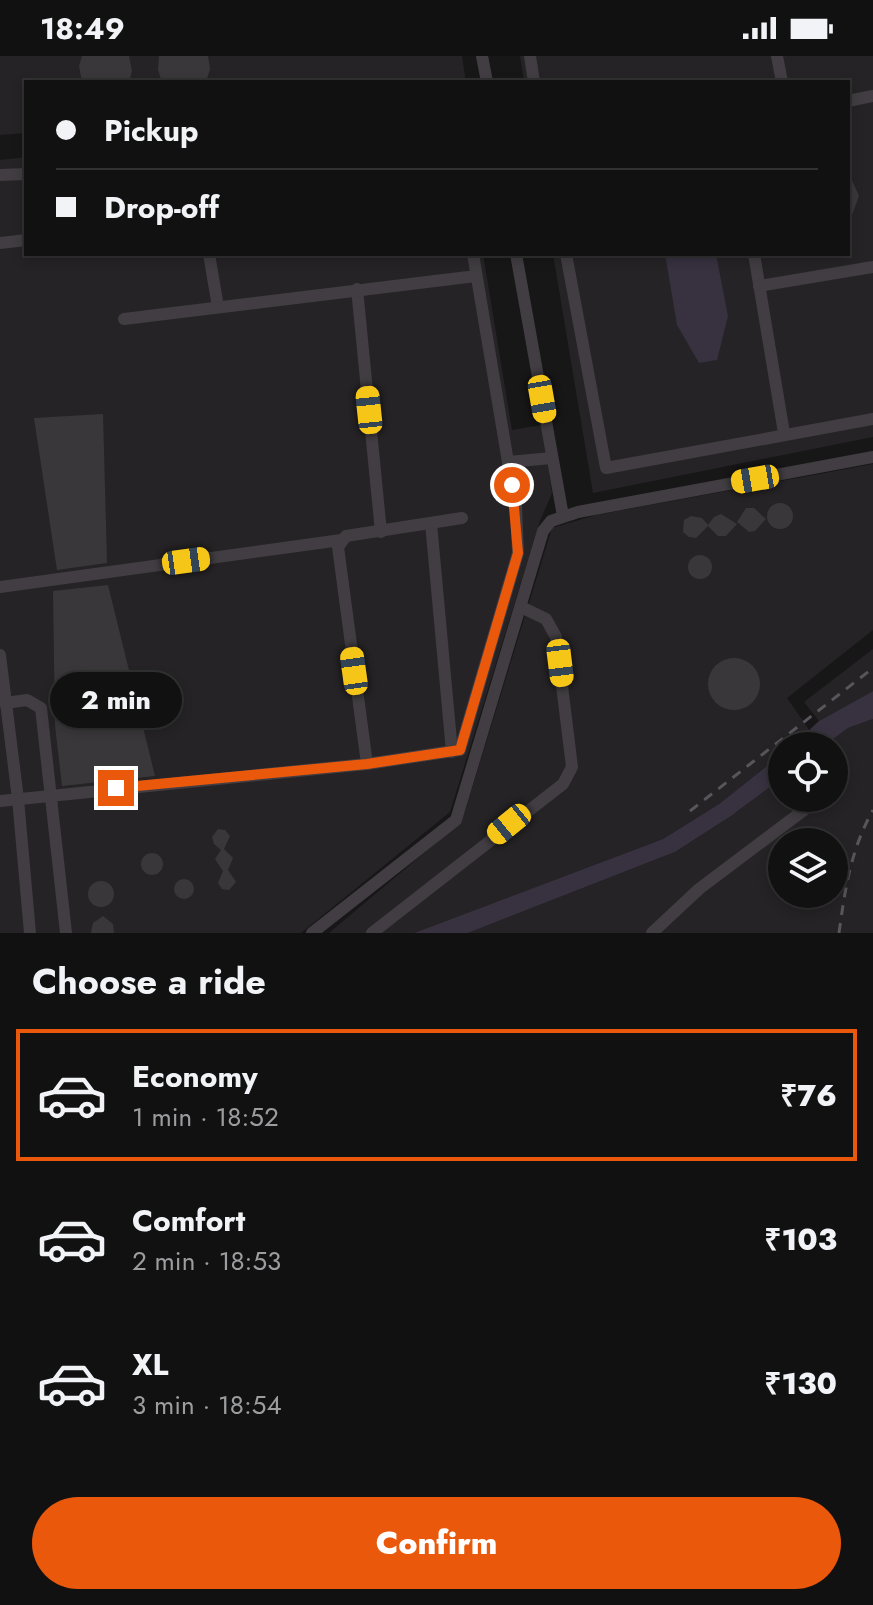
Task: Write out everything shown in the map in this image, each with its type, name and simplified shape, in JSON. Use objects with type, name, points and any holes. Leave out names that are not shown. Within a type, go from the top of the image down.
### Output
[{"type":"street","points":[[482,56],[487,80]]},
{"type":"street","points":[[530,56],[534,80]]},
{"type":"street","points":[[777,56],[782,80]]},
{"type":"street","points":[[850,101],[873,96]]},
{"type":"street","points":[[0,175],[24,174]]},
{"type":"street","points":[[0,243],[24,240]]},
{"type":"street","points":[[209,256],[218,307]]},
{"type":"street","points":[[0,801],[367,764],[460,750],[518,553],[516,507],[473,256]]},
{"type":"street","points":[[516,256],[563,516]]},
{"type":"street","points":[[566,256],[606,468],[873,419]]},
{"type":"street","points":[[754,256],[784,433]]},
{"type":"street","points":[[759,286],[873,267]]},
{"type":"street","points":[[124,319],[476,276]]},
{"type":"street","points":[[357,289],[381,532]]},
{"type":"street","points":[[312,933],[456,820],[543,531],[551,521],[563,516],[873,457]]},
{"type":"street","points":[[508,462],[552,458]]},
{"type":"street","points":[[367,764],[338,547],[346,536],[462,518]]},
{"type":"street","points":[[431,523],[452,752]]},
{"type":"street","points":[[0,587],[341,540]]},
{"type":"street","points":[[372,933],[563,784],[572,767],[556,637],[546,619],[521,607]]},
{"type":"street","points":[[0,655],[18,799],[30,933]]},
{"type":"street","points":[[5,703],[27,700],[41,708],[66,933]]},
{"type":"street","points":[[652,933],[699,889],[801,812]]},
{"type":"shaded area","points":[[0,56],[462,56],[466,80],[24,80],[24,133],[0,135]]},
{"type":"shaded area","points":[[520,56],[873,56],[873,437],[593,493],[553,256],[850,256],[850,80],[524,80]]},
{"type":"shaded area","points":[[24,157],[24,256],[483,256],[512,430],[542,425],[552,493],[540,521],[450,812],[301,933],[0,933],[0,160]]},
{"type":"shaded area","points":[[665,256],[716,256],[728,316],[717,360],[699,363],[677,325]]},
{"type":"shaded area","points":[[873,464],[873,630],[787,698],[810,731],[768,732],[768,765],[719,804],[663,839],[414,933],[329,933],[462,821],[552,528],[596,515]]},
{"type":"shaded area","points":[[873,649],[873,691],[819,721],[804,702]]},
{"type":"shaded area","points":[[873,691],[873,719],[843,732],[807,732],[819,721]]},
{"type":"shaded area","points":[[873,719],[873,933],[468,933],[675,852],[768,788],[768,812],[848,812],[848,732],[843,732]]},
{"type":"shaded area","points":[[768,765],[768,788],[675,852],[468,933],[414,933],[663,839],[719,804]]},
{"type":"building","points":[[82,56],[129,56],[132,71],[130,80],[82,80],[79,66]]},
{"type":"building","points":[[159,56],[208,56],[210,69],[207,80],[161,80]]},
{"type":"building","points":[[850,176],[859,196],[850,221]]},
{"type":"building","points":[[103,414],[107,563],[57,570],[34,418]]},
{"type":"building","points":[[780,503],[789,507],[793,516],[789,525],[780,529],[771,525],[767,516],[771,507]]},
{"type":"building","points":[[746,508],[754,508],[766,519],[755,531],[749,532],[737,522]]},
{"type":"building","points":[[721,514],[737,524],[726,536],[718,536],[708,526],[696,538],[683,532],[684,520],[691,516],[702,518],[708,525]]},
{"type":"building","points":[[700,555],[708,559],[712,567],[708,575],[700,579],[692,575],[688,567],[692,559]]},
{"type":"building","points":[[108,585],[155,776],[62,786],[55,725],[53,591]]},
{"type":"building","points":[[734,658],[752,666],[760,684],[752,702],[734,710],[716,702],[708,684],[716,666]]},
{"type":"building","points":[[218,829],[225,830],[230,836],[224,849],[233,858],[228,870],[236,882],[229,890],[222,889],[218,883],[223,871],[215,859],[221,850],[212,837]]},
{"type":"building","points":[[148,853],[156,853],[163,864],[156,875],[148,875],[141,868],[141,860]]},
{"type":"building","points":[[184,879],[191,882],[194,889],[191,896],[184,899],[177,896],[174,889],[177,882]]},
{"type":"building","points":[[101,881],[110,885],[114,894],[110,903],[101,907],[92,903],[88,894],[92,885]]},
{"type":"building","points":[[103,916],[113,924],[114,933],[91,933],[93,923]]},
{"type":"railway","points":[[690,811],[873,668]]},
{"type":"railway","points":[[839,933],[854,854],[873,810]]},
{"type":"route","points":[[116,788],[367,764],[460,750],[518,553],[512,485]]}]
